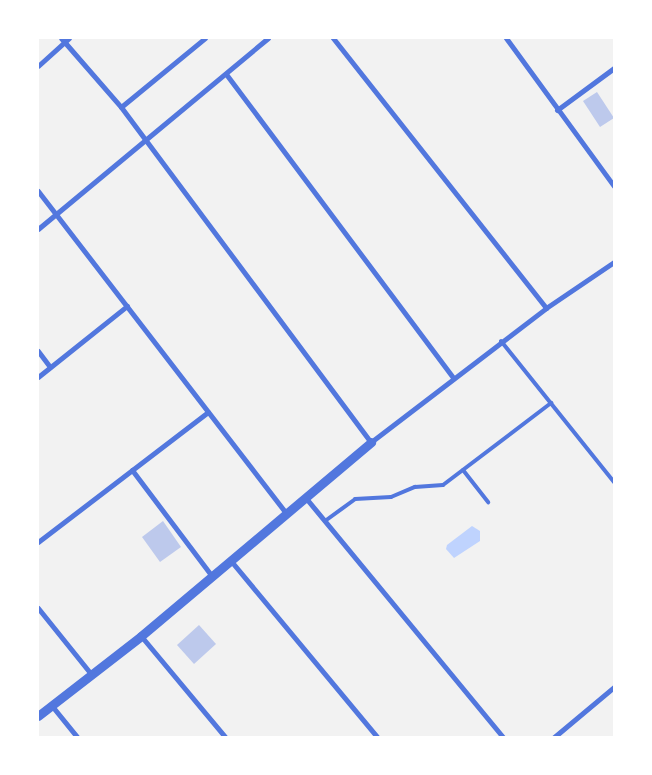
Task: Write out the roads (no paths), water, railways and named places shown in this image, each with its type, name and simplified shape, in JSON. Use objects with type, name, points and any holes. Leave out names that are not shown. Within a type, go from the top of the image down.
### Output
[{"type":"street","points":[[121,107],[205,38]]},
{"type":"street","points":[[38,229],[268,38]]},
{"type":"street","points":[[333,38],[546,308]]},
{"type":"street","points":[[506,38],[614,186]]},
{"type":"street","points":[[38,66],[65,39],[121,107],[371,442]]},
{"type":"street","points":[[557,110],[614,68]]},
{"type":"street","points":[[226,74],[453,377]]},
{"type":"street","points":[[38,191],[286,513]]},
{"type":"street","points":[[38,716],[141,636],[371,442],[453,377],[546,308],[614,262]]},
{"type":"street","points":[[38,377],[127,306]]},
{"type":"street","points":[[38,352],[50,367]]},
{"type":"street","points":[[38,542],[208,412]]},
{"type":"street","points":[[132,470],[212,576]]},
{"type":"street","points":[[305,497],[504,738]]},
{"type":"street","points":[[231,561],[378,738]]},
{"type":"street","points":[[38,608],[91,674]]},
{"type":"street","points":[[141,636],[226,738]]},
{"type":"street","points":[[553,738],[614,687]]},
{"type":"street","points":[[52,706],[78,738]]},
{"type":"lane","points":[[501,341],[614,482]]},
{"type":"lane","points":[[325,521],[355,500],[391,497],[415,487],[443,485],[551,404]]},
{"type":"lane","points":[[463,470],[488,502]]},
{"type":"water","points":[[472,526],[480,531],[480,541],[454,558],[446,549],[447,545]]}]
